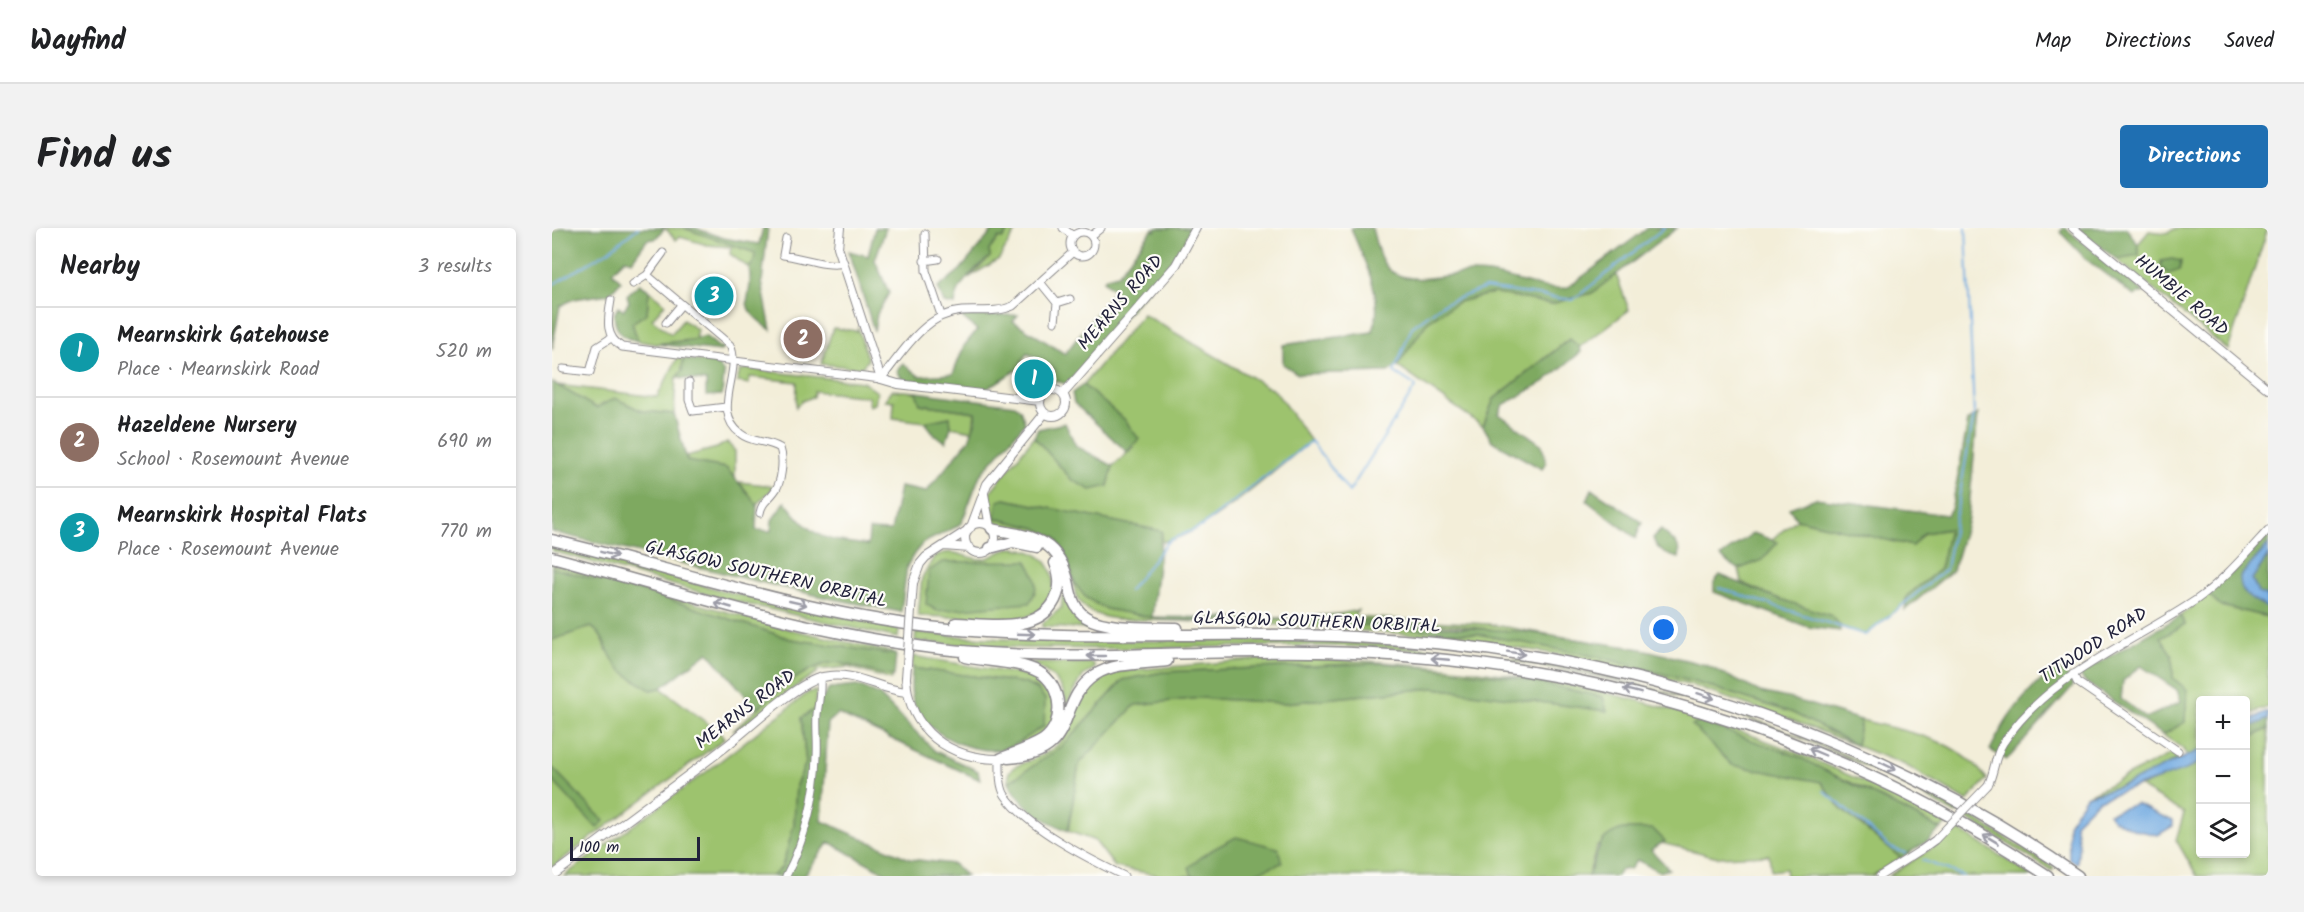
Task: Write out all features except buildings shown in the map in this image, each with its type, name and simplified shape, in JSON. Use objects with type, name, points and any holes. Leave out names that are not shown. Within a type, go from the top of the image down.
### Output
[{"type":"highway","points":[[991,528],[1039,540],[1055,552],[1065,570],[1074,603],[1092,620],[1111,624],[1270,634]]},
{"type":"highway","name":"GLASGOW SOUTHERN ORBITAL","points":[[552,540],[767,596],[884,620],[1022,634],[1270,634],[1355,637],[1479,647],[1592,666],[1683,689],[1801,729],[1879,761],[1984,815],[2078,876]]},
{"type":"highway","points":[[884,620],[1012,624],[1029,622],[1045,613],[1059,591],[1059,576],[1051,558],[1035,546],[1019,542],[990,548]]},
{"type":"highway","name":"GLASGOW SOUTHERN ORBITAL","points":[[552,557],[760,615],[882,641],[962,651],[1045,656],[1317,652],[1458,660],[1556,675],[1663,699],[1760,731],[1855,769],[1967,825],[2044,873]]},
{"type":"highway","points":[[882,641],[1030,669],[1052,683],[1059,705],[1057,720],[1050,733],[1032,746],[1000,759]]},
{"type":"highway","points":[[1000,759],[1028,757],[1049,746],[1061,732],[1086,684],[1110,668],[1239,653]]},
{"type":"street","points":[[840,228],[838,247],[881,379]]},
{"type":"street","points":[[1063,228],[1073,236]]},
{"type":"street","points":[[1091,236],[1101,228]]},
{"type":"street","name":"MEARNS ROAD","points":[[1063,394],[1176,265],[1196,228]]},
{"type":"street","name":"HUMBIE ROAD","points":[[2073,228],[2268,389]]},
{"type":"street","points":[[1084,232],[1091,236],[1094,246],[1090,253],[1080,256],[1073,252],[1070,246],[1073,236],[1084,232]]},
{"type":"street","points":[[924,234],[924,261],[941,315]]},
{"type":"street","points":[[786,238],[783,255],[810,259],[827,266],[844,263]]},
{"type":"street","points":[[881,379],[927,325],[941,315],[1004,310],[1013,306],[1073,252]]},
{"type":"street","points":[[633,284],[647,275],[663,253]]},
{"type":"street","points":[[924,261],[938,259]]},
{"type":"street","points":[[647,275],[730,345],[732,362],[726,407],[731,423],[743,436],[775,444],[782,452],[777,488],[761,505],[760,513]]},
{"type":"street","points":[[1040,282],[1057,303],[1055,322]]},
{"type":"street","points":[[1057,303],[1070,299]]},
{"type":"street","points":[[611,300],[608,320],[611,338],[622,347],[1040,401]]},
{"type":"street","points":[[666,323],[681,305]]},
{"type":"street","points":[[563,369],[590,372],[597,347],[611,338]]},
{"type":"street","points":[[689,382],[689,400],[693,411],[726,407]]},
{"type":"street","points":[[1040,401],[1048,390],[1057,390],[1063,394],[1067,404],[1063,412],[1056,416],[1045,413]]},
{"type":"street","points":[[1040,401],[1045,413]]},
{"type":"street","points":[[970,548],[966,539],[984,491],[999,466],[1045,413]]},
{"type":"street","points":[[943,546],[970,548],[980,552],[990,548],[995,537],[984,491]]},
{"type":"street","points":[[991,528],[981,523],[969,528],[920,564],[913,583],[906,678],[906,692],[915,717],[938,742],[969,756],[1000,759],[1003,793],[1015,807],[1077,853],[1124,876]]},
{"type":"street","name":"TITWOOD ROAD","points":[[1880,876],[1935,840],[1988,785],[1996,755],[2004,741],[2033,707],[2073,674],[2207,592],[2268,530]]},
{"type":"street","points":[[2073,674],[2077,682],[2178,751]]},
{"type":"street","name":"MEARNS ROAD","points":[[552,876],[722,749],[796,690],[820,677],[849,675],[867,679],[893,691],[906,692]]},
{"type":"street","points":[[786,876],[803,838],[810,803],[817,758],[820,677]]},
{"type":"green space","points":[[561,228],[665,228],[655,239],[647,240],[632,261],[625,259],[612,272],[621,281],[609,294],[574,299],[560,306],[552,350],[552,233]]},
{"type":"green space","points":[[665,228],[684,228],[756,253],[754,262],[749,268],[730,254],[731,247],[707,245],[680,237],[676,240]]},
{"type":"green space","points":[[684,228],[695,228],[723,238],[759,244],[763,228],[768,228],[762,282],[771,330],[751,313],[748,307],[749,268],[754,262],[755,253]]},
{"type":"green space","points":[[875,228],[886,228],[875,260],[889,293],[877,314],[874,331],[849,251],[868,256]]},
{"type":"green space","points":[[995,228],[1012,228],[989,250],[990,257],[967,278],[959,291],[955,305],[944,303],[938,288],[960,270]]},
{"type":"green space","points":[[1012,228],[1018,228],[999,259],[968,278],[990,257],[989,250],[999,238],[1002,239]]},
{"type":"green space","points":[[1157,228],[1189,228],[1184,244],[1172,261],[1067,384],[1050,380],[1055,370],[1027,353],[1018,369],[985,390],[903,380],[897,371],[903,363],[919,376],[953,374],[964,346],[977,330],[961,316],[1018,315],[1013,321],[1065,354],[1114,290],[1103,281],[1107,277],[1118,274],[1153,229],[1155,231]]},
{"type":"green space","points":[[1351,228],[1372,228],[1385,265],[1403,277],[1423,278],[1476,273],[1544,287],[1567,288],[1648,228],[1677,228],[1592,293],[1551,304],[1494,293],[1458,302],[1428,321],[1397,366],[1388,372],[1298,374],[1283,364],[1283,345],[1372,332],[1376,320],[1375,293]]},
{"type":"green space","points":[[2063,228],[2144,292],[2134,296],[2087,260],[2060,232]]},
{"type":"green space","points":[[2078,228],[2126,228],[2138,244],[2139,255],[2116,259]]},
{"type":"green space","points":[[2177,228],[2268,228],[2228,350],[2116,259],[2139,255],[2138,244],[2149,231],[2166,233]]},
{"type":"green space","points":[[2172,259],[2181,261],[2180,270],[2168,274],[2161,267],[2161,261]]},
{"type":"green space","points":[[1616,274],[1629,310],[1580,347],[1569,339],[1494,399],[1483,426],[1397,366],[1428,321],[1458,302],[1494,293],[1551,304],[1592,293]]},
{"type":"green space","points":[[639,284],[649,290],[647,313],[632,323],[638,341],[620,333],[614,315],[618,307],[623,310],[629,302],[627,295]]},
{"type":"green space","points":[[649,290],[665,304],[652,319],[671,334],[683,320],[698,330],[695,335],[698,339],[655,344],[638,341],[632,323],[647,313]]},
{"type":"green space","points":[[1143,314],[1275,391],[1311,441],[1218,515],[1178,538],[1161,542],[1162,531],[1005,499],[995,518],[1036,528],[1056,538],[1070,569],[1065,558],[1050,542],[1035,535],[995,524],[989,500],[990,492],[1034,437],[1072,480],[1108,486],[1113,466],[1134,447],[1124,419],[1083,385]]},
{"type":"green space","points":[[833,328],[857,331],[858,328],[868,360],[861,368],[821,364]]},
{"type":"green space","points":[[705,336],[720,348],[724,346],[721,351],[655,344],[690,341]]},
{"type":"green space","points":[[1570,339],[1580,347],[1581,352],[1544,382],[1503,405],[1499,414],[1542,445],[1546,463],[1542,469],[1492,441],[1483,426],[1494,399]]},
{"type":"green space","points":[[677,359],[683,359],[682,371],[676,378],[674,414],[642,411],[615,398],[596,408],[557,385],[657,397]]},
{"type":"green space","points":[[683,359],[717,363],[724,373],[722,395],[706,396],[706,381],[676,378],[682,371]]},
{"type":"green space","points":[[747,369],[863,382],[877,392],[875,404],[869,406],[869,397],[814,391],[813,397],[802,401],[796,407],[797,382],[750,377],[749,384],[737,382],[740,371]]},
{"type":"green space","points":[[552,382],[596,408],[615,398],[642,411],[674,414],[687,461],[726,468],[757,504],[756,530],[771,531],[772,520],[785,502],[804,523],[820,535],[829,539],[868,545],[869,530],[891,531],[900,487],[926,492],[969,440],[976,420],[975,412],[920,404],[916,392],[1015,405],[1020,409],[1025,423],[980,475],[962,522],[923,543],[914,554],[907,566],[901,612],[823,597],[552,532]]},
{"type":"green space","points":[[1083,385],[1124,419],[1139,439],[1127,452],[1074,403],[1072,393]]},
{"type":"green space","points":[[892,390],[916,392],[920,404],[975,412],[973,431],[951,427],[950,417],[925,422],[893,418],[894,401],[885,400]]},
{"type":"green space","points":[[1978,414],[1968,519],[1953,570],[1905,610],[1907,596],[1940,569],[1949,529],[1924,533],[1912,546],[1797,519],[1789,508],[1816,498],[1947,515],[1952,507],[1968,421]]},
{"type":"green space","points":[[950,417],[951,427],[946,442],[935,435],[925,422]]},
{"type":"green space","points":[[1065,423],[1076,446],[1113,466],[1108,486],[1091,490],[1072,480],[1034,437],[1038,429]]},
{"type":"green space","points":[[727,442],[735,451],[735,478],[726,468],[687,461],[686,456],[717,448]]},
{"type":"green space","points":[[739,482],[775,486],[757,504]]},
{"type":"green space","points":[[1592,489],[1642,522],[1636,538],[1587,501]]},
{"type":"green space","points":[[1005,499],[1162,531],[1152,617],[1276,618],[1339,614],[1346,620],[1528,632],[1642,649],[1706,665],[1760,692],[1792,699],[1861,720],[1856,745],[1793,713],[1705,685],[1603,658],[1478,634],[1292,620],[1165,620],[1106,609],[1086,598],[1075,584],[1065,554],[1056,538],[1036,528],[995,518],[998,501]]},
{"type":"green space","points":[[1797,519],[1912,546],[1924,533],[1949,529],[1940,569],[1907,596],[1904,604],[1866,635],[1841,627],[1839,624],[1742,583],[1739,569],[1762,560],[1777,542],[1771,540]]},
{"type":"green space","points":[[1661,530],[1676,543],[1680,551],[1679,558],[1666,554],[1657,546],[1653,538]]},
{"type":"green space","points":[[1753,533],[1778,542],[1762,560],[1739,569],[1729,564],[1721,556]]},
{"type":"green space","points":[[2268,534],[2268,545],[2240,577],[2268,609],[2268,617],[2221,606],[2208,594]]},
{"type":"green space","points":[[552,546],[736,594],[899,629],[898,638],[724,599],[552,551]]},
{"type":"green space","points":[[1009,548],[1028,551],[1042,558],[1050,568],[1053,580],[1051,593],[1045,604],[1034,613],[1019,619],[918,616],[922,578],[934,557],[953,553],[985,559]]},
{"type":"green space","points":[[2268,556],[2268,597],[2258,594],[2252,579]]},
{"type":"green space","points":[[1027,561],[1036,582],[1035,592],[1029,603],[937,611],[926,604],[929,571],[942,562]]},
{"type":"green space","points":[[552,564],[789,629],[896,653],[896,655],[791,639],[649,593],[552,568]]},
{"type":"green space","points":[[552,568],[649,593],[791,639],[896,655],[894,676],[845,664],[828,663],[795,679],[757,709],[708,652],[661,688],[650,690],[618,667],[600,635],[591,627],[552,640]]},
{"type":"green space","points":[[1070,569],[1075,584],[1086,598],[1106,609],[1165,620],[1292,620],[1478,634],[1603,658],[1705,685],[1793,713],[1856,745],[1861,720],[1930,738],[1960,753],[1987,779],[1967,801],[1905,765],[1794,721],[1693,686],[1561,655],[1453,637],[1265,624],[1116,619],[1097,615],[1085,608],[1078,600]]},
{"type":"green space","points":[[1720,575],[1774,597],[1832,616],[1839,624],[1840,631],[1808,627],[1714,592],[1714,582]]},
{"type":"green space","points":[[1063,593],[1068,605],[1076,615],[1097,629],[1042,627],[1042,624],[1061,608]]},
{"type":"green space","points":[[2208,594],[2221,606],[2268,617],[2268,707],[2250,714],[2250,696],[2196,696],[2196,752],[2188,757],[2182,748],[2163,735],[2185,721],[2187,690],[2173,678],[2172,655],[2160,638],[2185,624],[2180,616]]},
{"type":"green space","points":[[1359,610],[1354,617],[1488,624],[1594,642],[1455,625],[1346,620],[1339,614]]},
{"type":"green space","points":[[2180,616],[2185,624],[2161,638],[2172,655],[2173,678],[2187,690],[2185,722],[2163,735],[2084,681],[2079,674]],"holes":[[[2141,666],[2177,690],[2181,702],[2146,718],[2121,699],[2123,681]]]},
{"type":"green space","points":[[591,627],[599,632],[606,649],[650,690],[661,688],[720,733],[724,739],[552,867],[552,640]]},
{"type":"green space","points":[[916,632],[1017,640],[1320,641],[1405,646],[1488,655],[1569,669],[1650,688],[1729,711],[1806,739],[1883,772],[1959,810],[1956,814],[1884,775],[1808,741],[1730,713],[1650,689],[1569,671],[1487,657],[1405,649],[1323,646],[1017,648],[915,641]]},
{"type":"green space","points":[[913,656],[1036,677],[1051,695],[1054,715],[1051,724],[1036,740],[1021,746],[996,750],[1020,742],[1038,690],[1024,683],[912,668]]},
{"type":"green space","points":[[1262,659],[1384,663],[1163,672],[1123,680],[1063,746],[1009,782],[1009,772],[1014,767],[1052,750],[1064,737],[1088,689],[1111,672]]},
{"type":"green space","points":[[837,662],[894,676],[891,680],[848,667],[817,670],[817,673],[733,731],[794,679],[822,665]]},
{"type":"green space","points":[[1030,663],[1093,663],[1095,668],[1083,676],[1066,706],[1063,691],[1055,679]]},
{"type":"green space","points":[[1384,663],[1443,667],[1530,678],[1615,695],[1699,718],[1781,746],[1864,782],[1946,824],[1941,829],[1850,782],[1700,722],[1821,782],[1841,809],[1901,858],[1872,876],[1786,876],[1785,869],[1771,871],[1769,855],[1718,857],[1661,843],[1664,841],[1597,846],[1588,876],[1163,876],[1115,867],[1095,841],[1068,831],[1079,764],[1135,705],[1200,698],[1284,703],[1434,688],[1607,710]]},
{"type":"green space","points":[[1384,663],[1512,677],[1603,697],[1607,711],[1434,688],[1284,703],[1200,698],[1135,705],[1079,764],[1068,831],[1026,806],[1009,782],[1063,746],[1123,680],[1163,672]]},
{"type":"green space","points":[[912,668],[1024,683],[1038,690],[1045,699],[1044,726],[1021,741],[1002,749],[983,750],[957,742],[933,728],[916,708],[911,693]]},
{"type":"green space","points":[[2054,669],[2066,673],[2073,686],[2007,760],[1990,750],[2017,705]]},
{"type":"green space","points":[[857,686],[879,695],[935,751],[978,771],[980,780],[838,714],[828,723],[822,821],[910,859],[953,864],[966,876],[891,876],[829,842],[804,876],[772,876],[782,867],[794,825],[796,785],[806,763],[801,718],[815,709],[829,689]]},
{"type":"green space","points":[[816,691],[815,709],[801,718],[806,763],[796,785],[794,825],[782,868],[772,876],[564,876],[706,772],[809,692]]},
{"type":"green space","points":[[2268,719],[2268,729],[2250,738],[2250,727]]},
{"type":"green space","points":[[1700,722],[1797,756],[1941,829],[1928,841],[1901,858],[1841,809],[1821,782],[1732,765],[1692,725]]},
{"type":"green space","points":[[2268,729],[2268,876],[2197,876],[2176,840],[2184,813],[2140,787],[2196,764],[2196,858],[2250,858],[2250,738]]},
{"type":"green space","points":[[2175,752],[2179,758],[2146,776],[2086,796]]},
{"type":"green space","points":[[552,767],[604,821],[597,828],[552,780]]},
{"type":"green space","points":[[1967,814],[2054,867],[2052,871],[1964,817]]},
{"type":"green space","points":[[1955,827],[2032,876],[1888,876],[1940,843]]},
{"type":"green space","points":[[1623,829],[1653,829],[1665,841],[1651,850],[1669,869],[1660,872],[1637,860],[1630,869],[1621,870],[1617,876],[1588,876],[1602,842],[1614,832]]},
{"type":"green space","points":[[1236,837],[1278,848],[1282,863],[1246,876],[1192,876],[1189,867],[1208,852]]},
{"type":"water","points":[[2268,545],[2268,556],[2252,579],[2258,593],[2268,597],[2268,609],[2245,593],[2240,577]]},
{"type":"water","points":[[2268,712],[2268,719],[2250,727],[2250,719]]},
{"type":"water","points":[[2196,752],[2196,764],[2188,769],[2098,800],[2075,823],[2079,843],[2077,864],[2069,859],[2068,824],[2086,796],[2122,786]]},
{"type":"water","points":[[2136,804],[2173,821],[2173,826],[2158,835],[2135,830],[2112,819],[2109,813]]},
{"type":"waterway","points":[[552,285],[607,252],[638,228]]},
{"type":"waterway","points":[[1129,591],[1168,541],[1202,526],[1311,441],[1349,492],[1416,386],[1394,372],[1412,327],[1443,304],[1485,288],[1573,300],[1664,228]]},
{"type":"waterway","points":[[1719,588],[1866,635],[1946,569],[1974,415],[1966,228]]},
{"type":"waterway","points":[[1824,791],[1891,848],[1905,853]]},
{"type":"waterway","points":[[1922,860],[1964,876]]},
{"type":"place","name":"Mearnskirk Hospital Flats","points":[[714,296]]},
{"type":"place","name":"Hazeldene Nursery","points":[[803,339]]},
{"type":"place","name":"Mearnskirk Gatehouse","points":[[1034,379]]}]
